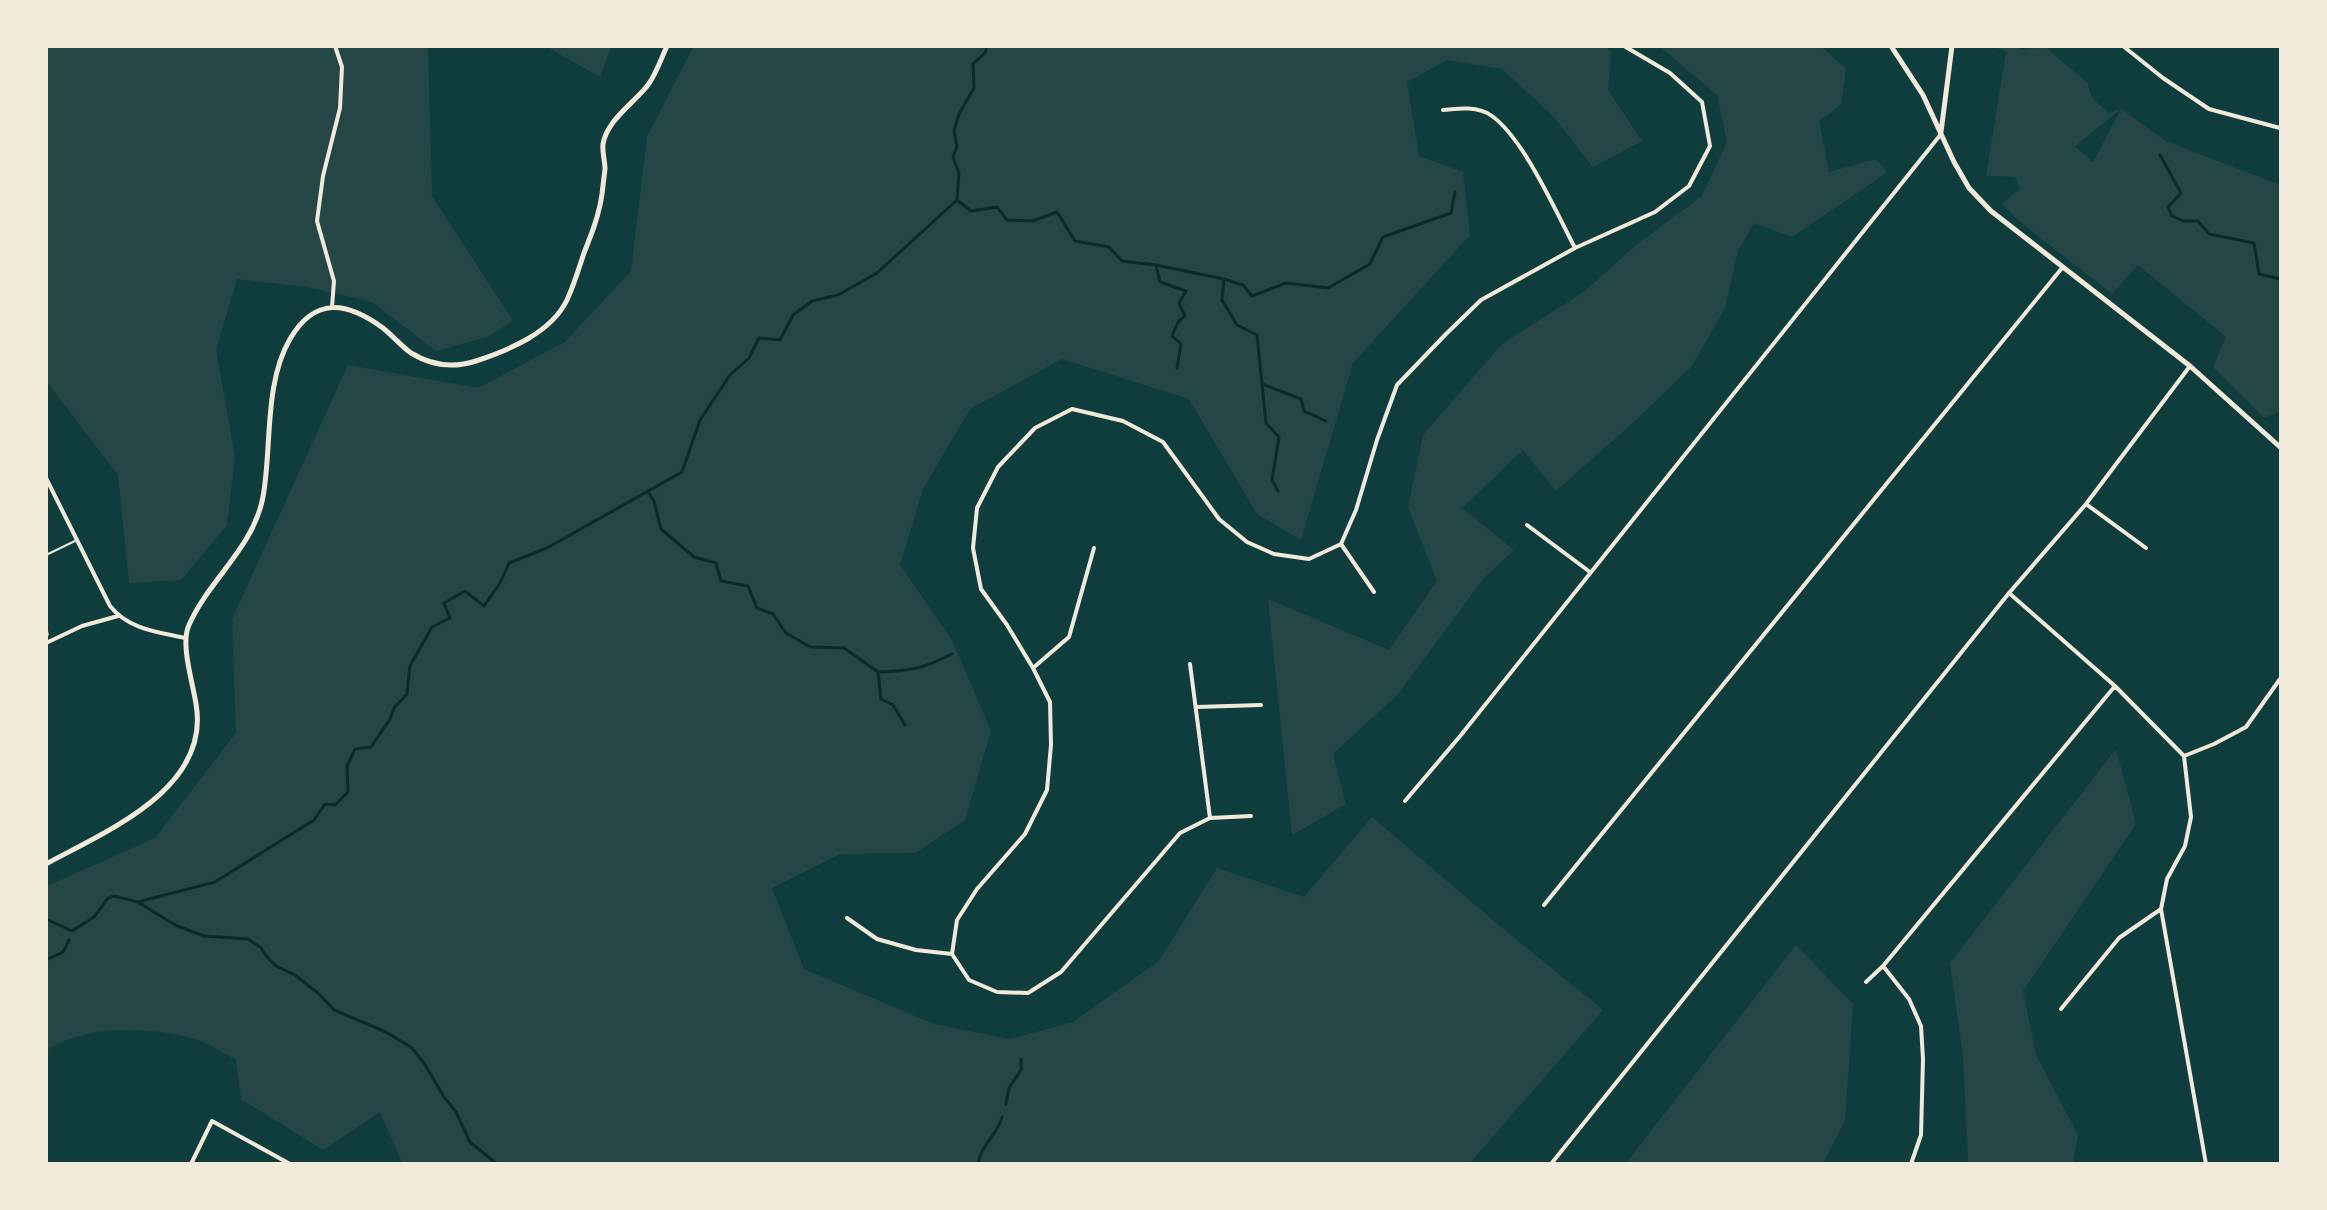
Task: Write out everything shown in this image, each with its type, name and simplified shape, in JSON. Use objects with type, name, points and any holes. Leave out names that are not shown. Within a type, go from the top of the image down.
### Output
[{"type":"street","points":[[332,308],[334,281],[317,221],[323,176],[340,108],[342,67],[334,46]]},
{"type":"street","points":[[46,864],[142,811],[169,788],[186,761],[196,738],[199,717],[185,638],[188,625],[234,560],[261,509],[266,480],[273,389],[279,364],[299,324],[309,315],[323,308],[344,308],[361,314],[384,329],[410,352],[428,361],[447,366],[475,361],[524,341],[542,329],[566,302],[598,217],[605,168],[603,144],[610,128],[650,83],[668,46]]},
{"type":"street","points":[[1251,816],[1210,818],[1180,833],[1061,972],[1028,993],[997,992],[969,980],[952,954],[957,920],[977,890],[1025,834],[1047,790],[1051,745],[1050,702],[1007,625],[981,589],[973,548],[978,508],[998,467],[1035,428],[1072,409],[1123,421],[1163,442],[1219,519],[1248,542],[1274,554],[1309,559],[1341,544],[1356,510],[1377,440],[1397,385],[1481,300],[1575,248],[1655,212],[1689,186],[1710,146],[1702,102],[1670,73],[1624,46]]},
{"type":"street","points":[[1891,46],[1923,95],[1969,188],[1991,211],[2190,366],[2280,447]]},
{"type":"street","points":[[1405,801],[1461,735],[1941,134],[1952,46]]},
{"type":"street","points":[[2123,46],[2163,78],[2210,109],[2280,128]]},
{"type":"street","points":[[1443,110],[1462,107],[1491,115],[1512,136],[1535,173],[1575,248]]},
{"type":"street","points":[[1544,905],[2062,268]]},
{"type":"street","points":[[1551,1164],[2009,593],[2086,504],[2190,366]]},
{"type":"street","points":[[46,478],[110,606],[118,616],[136,626],[185,638]]},
{"type":"street","points":[[2086,504],[2146,548]]},
{"type":"street","points":[[1527,525],[1590,572]]},
{"type":"street","points":[[1341,544],[1374,592]]},
{"type":"street","points":[[1033,668],[1069,637],[1094,548]]},
{"type":"street","points":[[2009,593],[2115,686],[2184,756],[2191,817],[2185,846],[2168,879],[2161,909],[2206,1164]]},
{"type":"street","points":[[48,643],[82,627],[118,616]]},
{"type":"street","points":[[1190,664],[1210,818]]},
{"type":"street","points":[[2184,756],[2246,728],[2279,684],[2280,679]]},
{"type":"street","points":[[1866,982],[1883,966],[2115,686]]},
{"type":"street","points":[[1196,707],[1261,705]]},
{"type":"street","points":[[2061,1009],[2119,938],[2161,909]]},
{"type":"street","points":[[847,918],[878,939],[916,950],[952,954]]},
{"type":"street","points":[[1883,966],[1909,999],[1921,1026],[1923,1059],[1921,1135],[1911,1164]]},
{"type":"street","points":[[191,1164],[212,1120],[290,1164]]},
{"type":"lane","points":[[46,555],[77,540]]},
{"type":"path","points":[[46,624],[48,643]]},
{"type":"shaded area","points":[[1606,46],[1611,52],[1608,90],[1642,141],[1593,167],[1553,116],[1502,69],[1447,60],[1407,82],[1419,156],[1463,172],[1470,235],[1353,363],[1301,540],[1257,514],[1189,399],[1062,359],[970,409],[923,489],[900,565],[952,640],[991,731],[965,820],[915,853],[840,854],[772,888],[804,969],[934,1024],[1010,1039],[1073,1022],[1159,961],[1217,868],[1304,897],[1372,817],[1603,1010],[1470,1163],[402,1163],[380,1112],[323,1150],[241,1099],[236,1060],[195,1039],[159,1032],[119,1030],[81,1035],[47,1050],[47,886],[155,838],[236,733],[232,619],[348,365],[478,388],[565,342],[631,271],[647,137],[693,47]]},
{"type":"shaded area","points":[[47,47],[430,47],[428,49],[432,196],[513,321],[487,337],[436,351],[372,302],[308,287],[237,279],[216,350],[235,457],[227,525],[181,580],[129,583],[118,475],[47,382]]},
{"type":"shaded area","points":[[547,47],[611,47],[600,77]]},
{"type":"shaded area","points":[[1660,47],[1822,47],[1846,69],[1841,105],[1819,121],[1829,172],[1876,159],[1888,172],[1792,237],[1754,223],[1738,251],[1725,308],[1692,366],[1637,419],[1556,491],[1523,450],[1462,508],[1514,550],[1484,578],[1398,694],[1333,754],[1346,804],[1292,835],[1268,599],[1389,650],[1437,581],[1408,507],[1423,435],[1502,344],[1585,291],[1636,245],[1702,196],[1727,142],[1717,95]]},
{"type":"shaded area","points":[[1995,47],[2018,47],[2022,50],[2045,47],[2087,82],[2092,98],[2109,113],[2121,109],[2166,141],[2280,185],[2280,411],[2264,418],[2213,367],[2226,337],[2138,265],[2112,294],[2019,221],[2002,204],[2020,188],[2015,177],[1986,176],[2006,52]],"holes":[[[2120,111],[2093,162],[2075,146]]]},
{"type":"shaded area","points":[[2116,749],[2136,824],[2023,991],[2036,1055],[2078,1135],[2073,1163],[1966,1163],[1968,1160],[1963,1057],[1950,963]]},
{"type":"shaded area","points":[[1796,945],[1853,1004],[1845,1121],[1823,1163],[1626,1163]]},
{"type":"waterway","points":[[138,902],[215,882],[314,820],[325,804],[335,805],[348,792],[347,766],[355,749],[371,747],[390,719],[394,708],[407,694],[410,666],[432,627],[450,618],[444,603],[465,591],[484,606],[500,583],[509,563],[547,548],[682,472],[700,420],[730,375],[749,358],[759,338],[780,340],[793,315],[812,301],[838,295],[877,273],[957,200],[959,173],[953,157],[957,146],[954,131],[959,114],[974,88],[973,64],[985,53],[987,46]]},
{"type":"waterway","points":[[2160,155],[2181,193],[2168,207],[2172,216],[2183,221],[2198,221],[2209,234],[2254,243],[2259,274],[2280,279]]},
{"type":"waterway","points":[[1224,279],[1243,285],[1252,296],[1286,283],[1328,288],[1370,264],[1383,237],[1451,213],[1455,192]]},
{"type":"waterway","points":[[957,200],[971,211],[997,207],[1007,220],[1033,221],[1057,212],[1075,241],[1109,247],[1122,261],[1156,265],[1224,279],[1222,300],[1237,325],[1257,335],[1266,423],[1279,437],[1272,480],[1278,491]]},
{"type":"waterway","points":[[1156,265],[1160,282],[1186,291],[1179,303],[1185,316],[1178,322],[1172,336],[1181,344],[1177,368]]},
{"type":"waterway","points":[[1262,384],[1301,399],[1304,411],[1326,421]]},
{"type":"waterway","points":[[648,492],[654,501],[661,529],[694,557],[716,563],[721,581],[748,586],[757,608],[773,614],[786,633],[810,647],[844,648],[878,672],[881,699],[893,705],[905,725]]},
{"type":"waterway","points":[[878,672],[916,668],[952,654]]},
{"type":"waterway","points":[[46,919],[72,931],[94,917],[108,898],[114,896],[138,902],[175,925],[204,936],[248,939],[261,948],[276,966],[295,975],[319,994],[334,1010],[386,1032],[412,1048],[456,1112],[470,1142],[497,1164]]},
{"type":"waterway","points":[[46,960],[63,952],[69,940]]},
{"type":"waterway","points":[[1006,1104],[1009,1088],[1021,1070],[1021,1059]]},
{"type":"waterway","points":[[978,1164],[982,1151],[1002,1117]]}]
